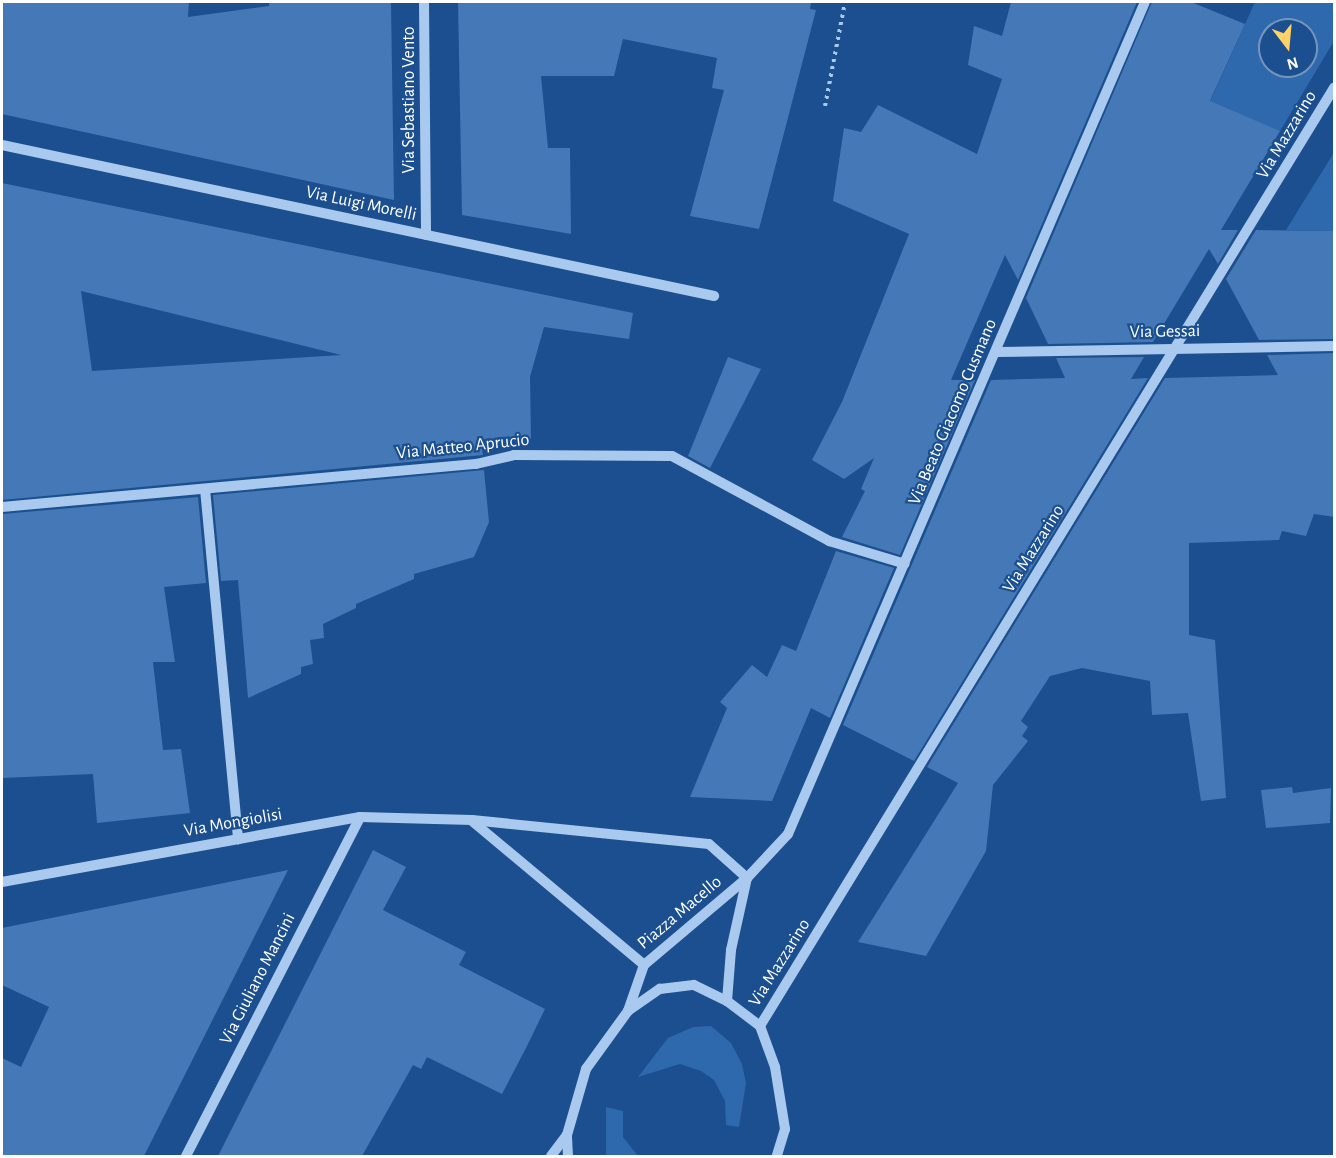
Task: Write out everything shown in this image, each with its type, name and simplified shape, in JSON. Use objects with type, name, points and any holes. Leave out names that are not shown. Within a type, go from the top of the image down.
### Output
[{"type":"street","name":"Via Sebastiano Vento","points":[[424,2],[426,235]]},
{"type":"street","name":"Via Beato Giacomo Cusmano","points":[[788,834],[997,352],[1145,2]]},
{"type":"street","name":"Via Mazzarino","points":[[760,1026],[1335,88]]},
{"type":"street","name":"Via Luigi Morelli","points":[[2,145],[714,296]]},
{"type":"street","name":"Via Gessai","points":[[997,352],[1335,346]]},
{"type":"street","name":"Via Matteo Aprucio","points":[[2,507],[476,465],[514,455],[672,456],[829,541],[905,564]]},
{"type":"street","points":[[205,489],[238,839]]},
{"type":"street","name":"Via Mongiolisi","points":[[2,882],[360,817],[472,820],[709,844],[747,878]]},
{"type":"street","name":"Via Giuliano Mancini","points":[[186,1156],[360,817]]},
{"type":"street","points":[[472,820],[644,965]]},
{"type":"street","name":"Piazza Macello","points":[[568,1156],[567,1135],[586,1070],[628,1011],[644,965],[747,878],[788,834]]},
{"type":"street","name":"Piazza Macello","points":[[727,1001],[730,950],[747,878]]},
{"type":"street","name":"Piazza Macello","points":[[628,1011],[660,989],[694,985],[727,1001],[760,1026]]},
{"type":"street","points":[[760,1026],[775,1066],[785,1129],[777,1156]]},
{"type":"street","name":"Piazza Macello","points":[[551,1156],[567,1135]]},
{"type":"path","points":[[825,106],[845,2]]},
{"type":"shaded area","points":[[1255,2],[1334,2],[1334,41],[1318,68],[1318,18],[1258,18],[1258,78],[1312,78],[1280,131],[1229,110],[1206,111]]},
{"type":"shaded area","points":[[1334,152],[1334,231],[1286,230],[1333,154]]},
{"type":"shaded area","points":[[711,1026],[731,1043],[742,1064],[746,1083],[739,1127],[726,1125],[725,1101],[714,1080],[701,1071],[680,1064],[638,1077],[668,1038],[693,1027]]},
{"type":"shaded area","points":[[606,1107],[623,1111],[623,1137],[638,1156],[606,1156]]},
{"type":"building","points":[[2,2],[189,2],[188,17],[269,6],[269,2],[391,2],[394,200],[2,114]]},
{"type":"building","points":[[458,2],[811,2],[810,9],[816,10],[759,229],[690,216],[724,90],[712,88],[717,58],[623,39],[614,76],[541,76],[548,148],[570,148],[571,234],[462,215]]},
{"type":"building","points":[[1011,2],[1137,2],[1018,280],[1005,255],[951,380],[975,380],[900,555],[842,537],[865,491],[861,489],[874,458],[844,479],[812,460],[842,402],[909,234],[833,201],[844,128],[861,132],[878,105],[977,154],[1002,79],[968,65],[974,26],[1002,36]]},
{"type":"building","points":[[1152,2],[1191,2],[1245,24],[1210,101],[1280,131],[1221,230],[1238,230],[1218,264],[1209,249],[1153,342],[1048,344],[1026,298]]},
{"type":"building","points":[[2,183],[633,313],[629,339],[544,327],[530,377],[531,439],[481,442],[483,455],[2,500]],"holes":[[[81,291],[341,355],[92,371]]]},
{"type":"building","points":[[1256,230],[1335,231],[1335,339],[1259,340],[1226,279]]},
{"type":"building","points":[[1335,353],[1335,517],[1314,514],[1306,536],[1282,531],[1279,540],[1189,543],[1189,635],[1215,640],[1226,798],[1201,801],[1188,713],[1152,715],[1150,681],[1082,668],[1050,676],[1021,721],[1028,727],[1022,736],[1028,741],[993,785],[986,851],[926,956],[858,942],[958,783],[927,767],[1165,378],[1278,375],[1267,355]]},
{"type":"building","points":[[728,357],[761,369],[710,468],[688,456]]},
{"type":"building","points":[[1144,357],[1131,379],[1148,378],[914,761],[843,725],[991,380],[1065,378],[1056,358]]},
{"type":"building","points":[[484,470],[489,522],[474,557],[414,574],[414,579],[356,604],[356,608],[323,624],[324,638],[310,640],[313,664],[301,667],[301,674],[248,698],[238,580],[221,581],[213,495]]},
{"type":"building","points":[[198,497],[206,583],[164,587],[175,662],[153,662],[163,750],[181,749],[190,813],[97,823],[93,774],[2,778],[2,514]]},
{"type":"building","points":[[836,551],[894,568],[830,718],[811,708],[772,801],[690,797],[727,708],[720,702],[752,665],[767,677],[782,645],[796,651]]},
{"type":"building","points":[[1292,787],[1293,793],[1331,788],[1330,823],[1266,828],[1261,790]]},
{"type":"building","points":[[373,850],[406,867],[383,910],[466,952],[459,965],[545,1009],[527,1046],[502,1094],[427,1057],[421,1069],[413,1065],[362,1156],[218,1156]]},
{"type":"building","points":[[288,870],[144,1156],[2,1156],[2,1058],[21,1067],[49,1007],[2,985],[2,928]]}]
